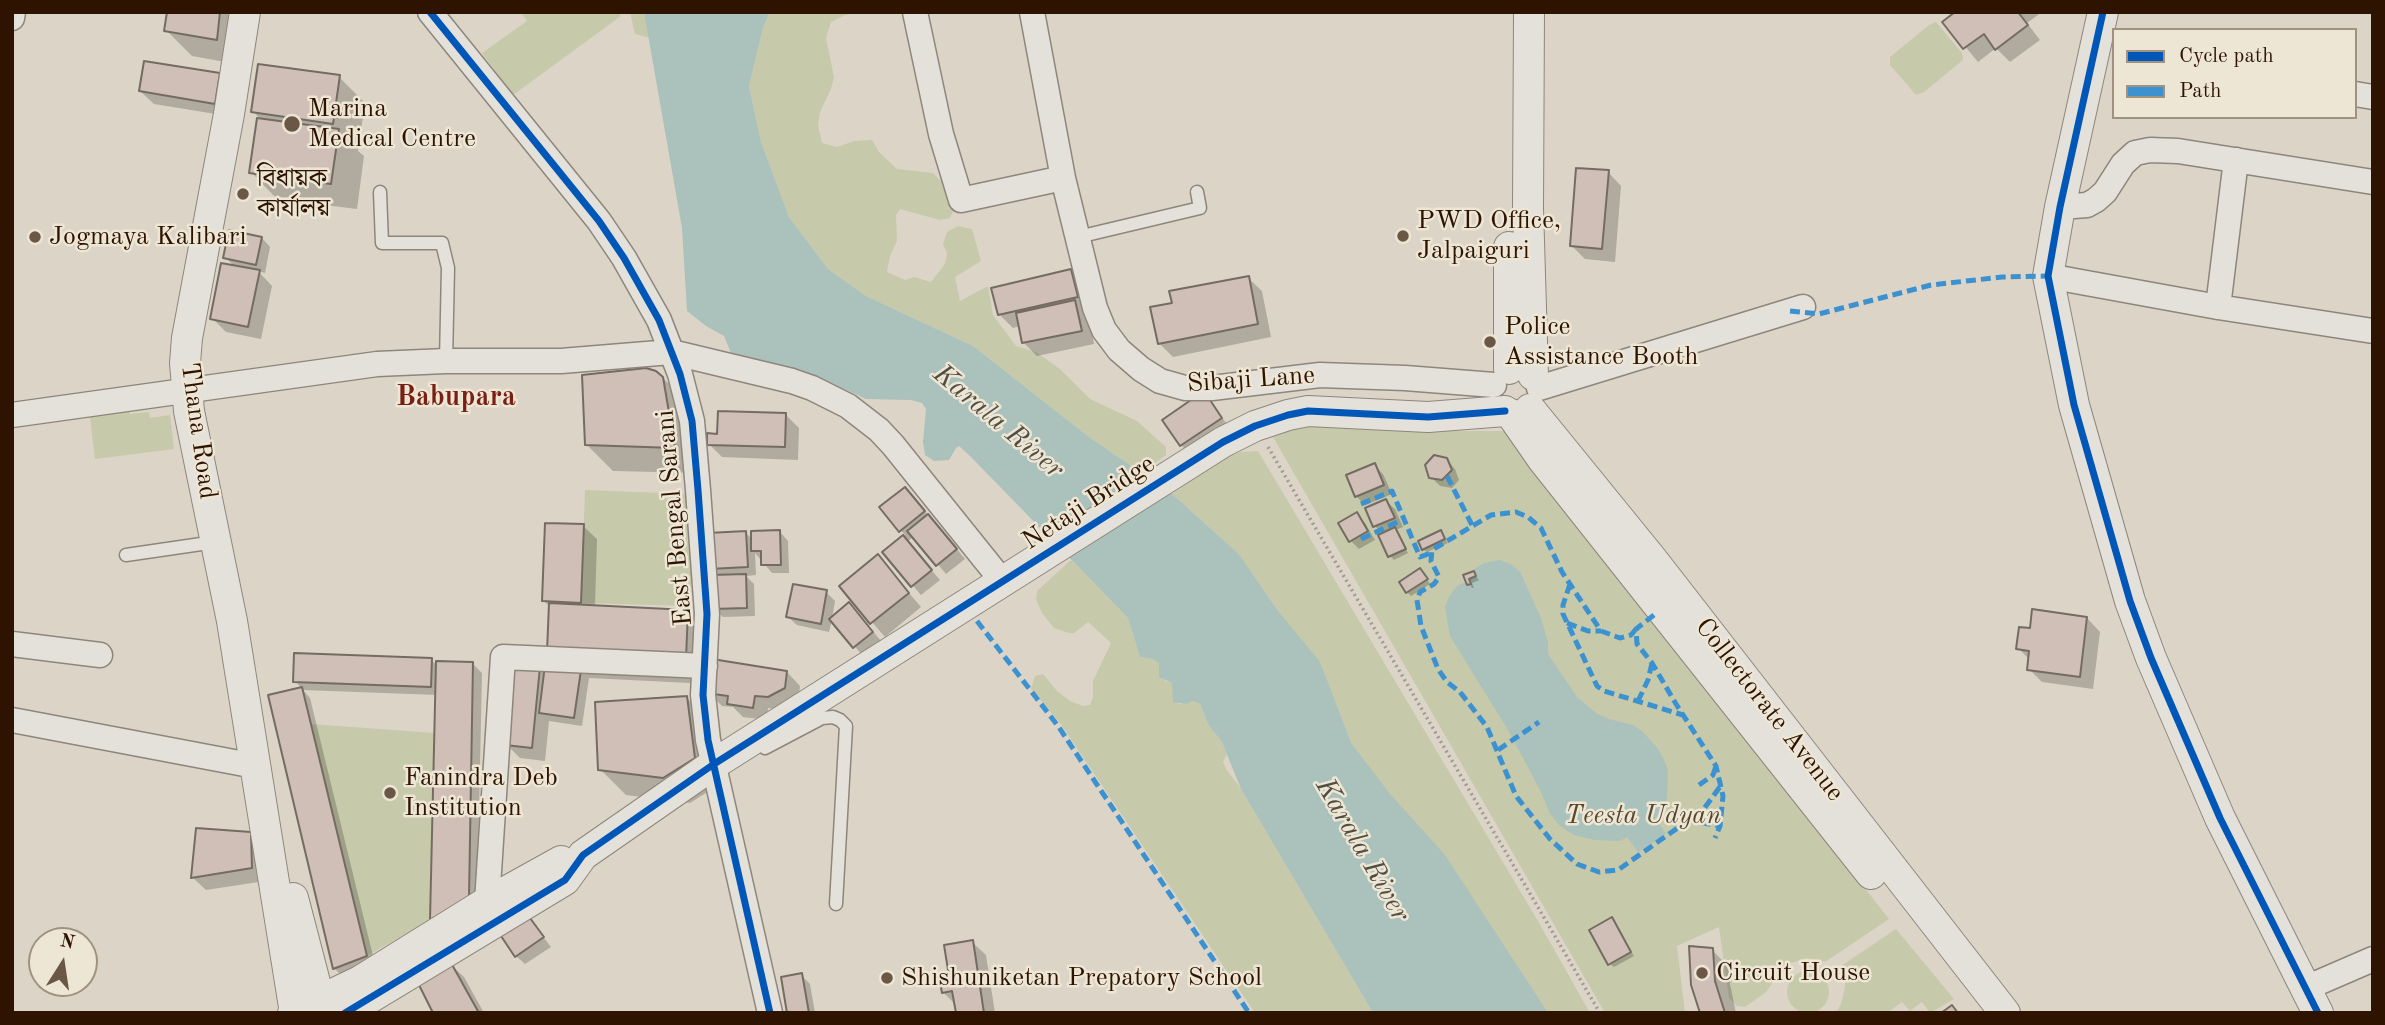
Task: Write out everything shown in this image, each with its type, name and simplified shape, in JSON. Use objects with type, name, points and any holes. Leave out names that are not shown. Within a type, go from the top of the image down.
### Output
[{"type":"street","points":[[12,18],[13,12]]},
{"type":"street","name":"Thana Road","points":[[245,12],[229,114],[187,338],[185,363],[189,411],[232,621],[255,766],[317,1003]]},
{"type":"street","name":"East Bengal Sarani","points":[[430,12],[599,221],[624,258],[654,311],[685,391],[694,438],[706,614],[703,695],[708,740],[770,1013]]},
{"type":"street","points":[[915,12],[941,134],[961,200],[1063,178]]},
{"type":"street","name":"Sibaji Lane","points":[[1032,12],[1063,178],[1095,308],[1104,330],[1119,350],[1140,369],[1160,382],[1185,388],[1212,388],[1320,375],[1346,375],[1515,394]]},
{"type":"street","points":[[1510,12],[1515,394]]},
{"type":"street","points":[[1515,394],[1528,208],[1529,12]]},
{"type":"street","points":[[2103,12],[2104,48],[2060,207],[2048,276],[2074,405],[2134,612],[2151,658],[2220,818],[2312,1000],[2373,959]]},
{"type":"street","points":[[2060,207],[2087,205],[2096,200],[2105,192],[2123,164],[2136,153],[2150,150],[2236,160],[2373,182]]},
{"type":"street","points":[[2218,307],[2236,160]]},
{"type":"street","points":[[2048,276],[2218,307],[2373,331]]},
{"type":"street","points":[[1181,468],[1223,442],[1259,433],[1288,415],[1308,411],[1428,417],[1515,394],[1803,307]]},
{"type":"street","points":[[12,415],[377,364],[561,361],[671,352],[792,381],[830,396],[856,412],[893,445],[1007,572]]},
{"type":"street","points":[[1181,468],[1252,416],[1284,401],[1306,396],[1343,395],[1429,401],[1515,394]]},
{"type":"street","name":"Collectorate Avenue","points":[[1515,394],[1544,460],[1658,613],[1762,719]]},
{"type":"street","name":"Collectorate Avenue","points":[[1515,394],[1652,559],[1762,719],[1913,910],[2005,1013]]},
{"type":"street","name":"Netaji Bridge","points":[[583,855],[714,764],[971,614],[1007,572],[1181,468]]},
{"type":"street","points":[[12,644],[100,655]]},
{"type":"street","points":[[487,902],[503,657],[705,666]]},
{"type":"street","points":[[12,720],[255,766]]},
{"type":"street","points":[[317,1003],[554,863],[583,855]]},
{"type":"street","points":[[317,1003],[565,880],[583,855]]},
{"type":"street","name":"Collectorate Avenue","points":[[1913,910],[1979,1013]]},
{"type":"lane","points":[[380,192],[382,243],[442,243],[448,268],[446,361]]},
{"type":"lane","points":[[1078,237],[1200,208],[1197,192]]},
{"type":"lane","points":[[126,555],[216,542]]},
{"type":"lane","points":[[714,764],[730,766],[822,718],[833,717],[840,720],[845,726],[846,736],[836,904]]},
{"type":"path","points":[[1259,433],[1600,1013]]},
{"type":"green space","points":[[521,12],[618,12],[621,16],[513,95],[482,53],[527,21]]},
{"type":"green space","points":[[630,12],[644,12],[651,38],[635,34]]},
{"type":"green space","points":[[770,12],[862,12],[845,15],[831,22],[826,38],[834,77],[820,112],[818,125],[822,143],[837,147],[854,141],[872,140],[879,152],[897,169],[933,173],[957,202],[950,218],[940,220],[900,209],[896,215],[897,241],[887,272],[905,280],[914,277],[931,282],[945,264],[947,253],[943,244],[947,232],[958,226],[972,229],[981,261],[955,277],[960,301],[988,286],[993,315],[1016,346],[1036,352],[1060,369],[1090,399],[1137,421],[1166,447],[1166,455],[1152,465],[1137,470],[1089,437],[973,346],[866,296],[828,269],[789,217],[761,142],[749,86],[763,28]]},
{"type":"green space","points":[[1936,22],[1962,53],[1963,60],[1924,92],[1916,95],[1890,65],[1890,57]]},
{"type":"green space","points":[[128,404],[130,414],[149,412],[150,418],[170,415],[174,449],[95,459],[89,409]]},
{"type":"green space","name":"Teesta Udyan","points":[[1335,425],[1429,431],[1506,431],[1889,919],[1825,962],[1807,958],[1785,965],[1766,992],[1745,1007],[1737,1006],[1729,998],[1719,927],[1677,946],[1685,1013],[1605,1013],[1273,437],[1304,426]]},
{"type":"green space","points":[[1258,451],[1590,1013],[1526,1013],[1405,831],[1280,634],[1278,611],[1239,554],[1172,494],[1223,458],[1241,452]]},
{"type":"green space","points":[[585,490],[691,494],[691,606],[581,603]]},
{"type":"green space","points":[[1071,560],[1128,618],[1140,657],[1160,663],[1165,681],[1172,683],[1178,704],[1192,701],[1200,704],[1209,726],[1222,742],[1227,754],[1223,762],[1226,769],[1241,789],[1373,1013],[1255,1013],[1060,723],[1031,689],[1035,676],[1043,674],[1057,691],[1070,701],[1083,706],[1090,705],[1093,681],[1111,643],[1088,622],[1074,633],[1069,633],[1054,628],[1042,613],[1036,600],[1037,591]]},
{"type":"green space","points":[[311,724],[435,733],[430,920],[367,956]]},
{"type":"green space","points":[[1896,929],[1954,999],[1930,1013],[1922,1002],[1910,1011],[1902,1002],[1887,1013],[1836,1013],[1845,987],[1845,972],[1841,966]]},
{"type":"green space","points":[[1808,971],[1823,977],[1829,992],[1823,1007],[1808,1013],[1793,1007],[1787,992],[1793,977]]},
{"type":"water","name":"Karala River","points":[[644,12],[770,12],[763,28],[749,86],[761,142],[789,217],[828,269],[866,296],[973,346],[1089,437],[1172,494],[1239,554],[1278,611],[1320,662],[1351,743],[1390,794],[1445,855],[1548,1013],[1373,1013],[1241,789],[1222,742],[1209,726],[1200,704],[1192,701],[1187,704],[1173,702],[1172,683],[1159,677],[1159,663],[1140,657],[1128,618],[968,454],[959,446],[949,460],[934,461],[925,455],[923,442],[926,409],[922,403],[911,400],[866,399],[823,379],[731,353],[724,336],[687,311],[682,228]]},
{"type":"water","points":[[1499,560],[1511,564],[1520,572],[1541,618],[1548,642],[1548,654],[1577,697],[1596,713],[1633,725],[1642,731],[1658,749],[1665,762],[1668,771],[1667,799],[1655,818],[1666,834],[1638,852],[1627,837],[1620,841],[1595,840],[1574,835],[1560,826],[1550,814],[1508,730],[1450,636],[1445,607],[1449,597],[1457,586],[1466,582],[1467,585],[1471,584],[1469,579],[1476,576],[1473,570],[1484,563]]},
{"type":"building","points":[[167,12],[220,12],[217,40],[164,31]]},
{"type":"building","points":[[1955,12],[2018,12],[2028,25],[1995,50],[1984,34],[1963,49],[1942,22]]},
{"type":"building","points":[[144,61],[220,73],[215,104],[139,91]]},
{"type":"building","points":[[258,64],[340,75],[333,124],[251,112]]},
{"type":"building","points":[[257,118],[339,129],[331,184],[249,173]]},
{"type":"building","points":[[1576,168],[1609,170],[1602,249],[1570,246]]},
{"type":"building","points":[[229,230],[262,237],[256,265],[223,258]]},
{"type":"building","points":[[221,263],[260,270],[248,327],[210,319]]},
{"type":"building","points":[[1071,269],[1078,297],[998,315],[991,288]]},
{"type":"building","points":[[1249,276],[1258,324],[1158,344],[1150,307],[1172,303],[1169,291]]},
{"type":"building","points":[[1075,300],[1082,331],[1022,343],[1016,313]]},
{"type":"building","name":"Police Assistance Booth","points":[[1488,336],[1495,337],[1493,348],[1486,347]]},
{"type":"building","points":[[646,368],[663,377],[675,448],[585,445],[582,375]]},
{"type":"building","points":[[1204,391],[1222,418],[1180,446],[1162,420]]},
{"type":"building","points":[[718,411],[786,413],[785,447],[707,445],[707,433],[717,434]]},
{"type":"building","points":[[1434,455],[1447,458],[1452,470],[1442,480],[1429,478],[1425,465]]},
{"type":"building","points":[[1375,463],[1384,485],[1355,497],[1346,475]]},
{"type":"building","points":[[905,487],[925,511],[899,532],[879,507]]},
{"type":"building","points":[[1386,499],[1395,518],[1373,527],[1365,508]]},
{"type":"building","points":[[1357,512],[1368,531],[1349,542],[1338,523]]},
{"type":"building","points":[[928,514],[957,549],[936,566],[907,531]]},
{"type":"building","points":[[545,523],[584,524],[581,603],[542,601]]},
{"type":"building","points":[[1395,527],[1406,549],[1388,557],[1378,535]]},
{"type":"building","points":[[780,530],[781,565],[761,565],[761,551],[751,551],[751,531]]},
{"type":"building","points":[[1441,530],[1445,539],[1422,550],[1418,541]]},
{"type":"building","points":[[746,531],[748,567],[709,569],[708,533]]},
{"type":"building","points":[[903,535],[932,570],[911,587],[882,552]]},
{"type":"building","points":[[878,554],[909,593],[870,624],[839,586]]},
{"type":"building","points":[[1420,568],[1428,579],[1406,593],[1399,582]]},
{"type":"building","points":[[1474,571],[1476,576],[1469,579],[1471,584],[1467,585],[1463,575]]},
{"type":"building","points":[[746,574],[747,608],[712,609],[711,575]]},
{"type":"building","points":[[793,584],[827,590],[821,624],[786,617]]},
{"type":"building","points":[[849,602],[873,632],[853,648],[829,619]]},
{"type":"building","points":[[549,603],[688,610],[686,659],[547,652]]},
{"type":"building","points":[[2032,609],[2087,617],[2080,677],[2027,670],[2029,651],[2016,649],[2019,627],[2030,628]]},
{"type":"building","points":[[294,653],[432,658],[431,687],[293,682]]},
{"type":"building","points":[[712,659],[787,671],[785,688],[768,697],[755,696],[753,708],[727,704],[728,696],[706,693]]},
{"type":"building","points":[[436,661],[473,662],[469,898],[430,920]]},
{"type":"building","points":[[513,664],[540,667],[532,748],[505,745]]},
{"type":"building","points":[[545,665],[581,670],[574,718],[539,713]]},
{"type":"building","points":[[302,687],[367,956],[333,969],[268,695]]},
{"type":"building","points":[[687,696],[695,758],[663,778],[598,770],[595,702]]},
{"type":"building","points":[[196,828],[251,832],[252,868],[191,878]]},
{"type":"building","points":[[527,914],[544,937],[515,957],[499,933]]},
{"type":"building","points":[[1612,917],[1631,952],[1608,965],[1589,930]]},
{"type":"building","points":[[973,940],[984,1013],[956,1013],[952,991],[942,993],[939,977],[949,976],[944,945]]},
{"type":"building","name":"Circuit House","points":[[1689,946],[1713,948],[1715,981],[1725,1013],[1700,1013],[1691,985]]},
{"type":"building","points":[[450,961],[479,1013],[433,1013],[417,981]]},
{"type":"building","points":[[802,973],[809,1013],[787,1013],[781,977]]},
{"type":"building","points":[[1952,1005],[1958,1013],[1941,1013]]},
{"type":"marked path","points":[[1790,311],[1819,314],[1931,285],[2002,277],[2048,276]]},
{"type":"marked path","points":[[1447,476],[1472,525]]},
{"type":"marked path","points":[[1361,504],[1392,491],[1420,557],[1431,553]]},
{"type":"marked path","points":[[1636,629],[1631,635],[1620,638],[1601,631],[1562,572],[1541,528],[1528,517],[1516,512],[1491,515],[1432,550],[1431,561],[1439,577],[1434,584],[1420,592],[1417,600],[1421,626],[1438,669],[1487,727],[1516,796],[1550,839],[1577,864],[1599,872],[1618,870],[1703,810],[1722,784]]},
{"type":"marked path","points":[[1361,539],[1404,519]]},
{"type":"marked path","points":[[1570,584],[1563,614],[1597,686],[1604,691],[1683,715]]},
{"type":"marked path","points":[[1654,615],[1636,629],[1637,644],[1652,663],[1716,766],[1723,796],[1720,826],[1715,838]]},
{"type":"marked path","points":[[977,621],[1058,726],[1249,1013]]},
{"type":"marked path","points":[[1567,623],[1588,631],[1601,631]]},
{"type":"marked path","points":[[1638,701],[1648,680],[1652,663]]},
{"type":"marked path","points":[[1498,750],[1539,722]]},
{"type":"marked path","points":[[1699,785],[1713,775],[1716,766]]},
{"type":"marked path","points":[[1686,820],[1720,826]]},
{"type":"cycle path","points":[[430,12],[599,221],[624,258],[659,320],[680,374],[692,421],[698,490],[707,614],[703,695],[708,740],[770,1013]]},
{"type":"cycle path","points":[[2103,12],[2060,207],[2048,276],[2074,405],[2130,601],[2151,658],[2220,818],[2318,1013]]},
{"type":"cycle path","points":[[345,1013],[565,880],[583,855],[714,764],[1223,442],[1255,426],[1308,411],[1428,417],[1505,411]]},
{"type":"place","name":"Marina Medical Centre","points":[[292,124]]},
{"type":"place","name":"বিধায়ক কার্যালয়","points":[[243,194]]},
{"type":"place","name":"PWD Office, Jalpaiguri","points":[[1403,236]]},
{"type":"place","name":"Jogmaya Kalibari","points":[[35,237]]},
{"type":"place","name":"Police Assistance Booth","points":[[1490,342]]},
{"type":"place","name":"Fanindra Deb Institution","points":[[390,793]]},
{"type":"place","name":"Circuit House","points":[[1702,973]]},
{"type":"place","name":"Shishuniketan Prepatory School","points":[[887,978]]},
{"type":"district","name":"Babupara","points":[[456,398]]}]
